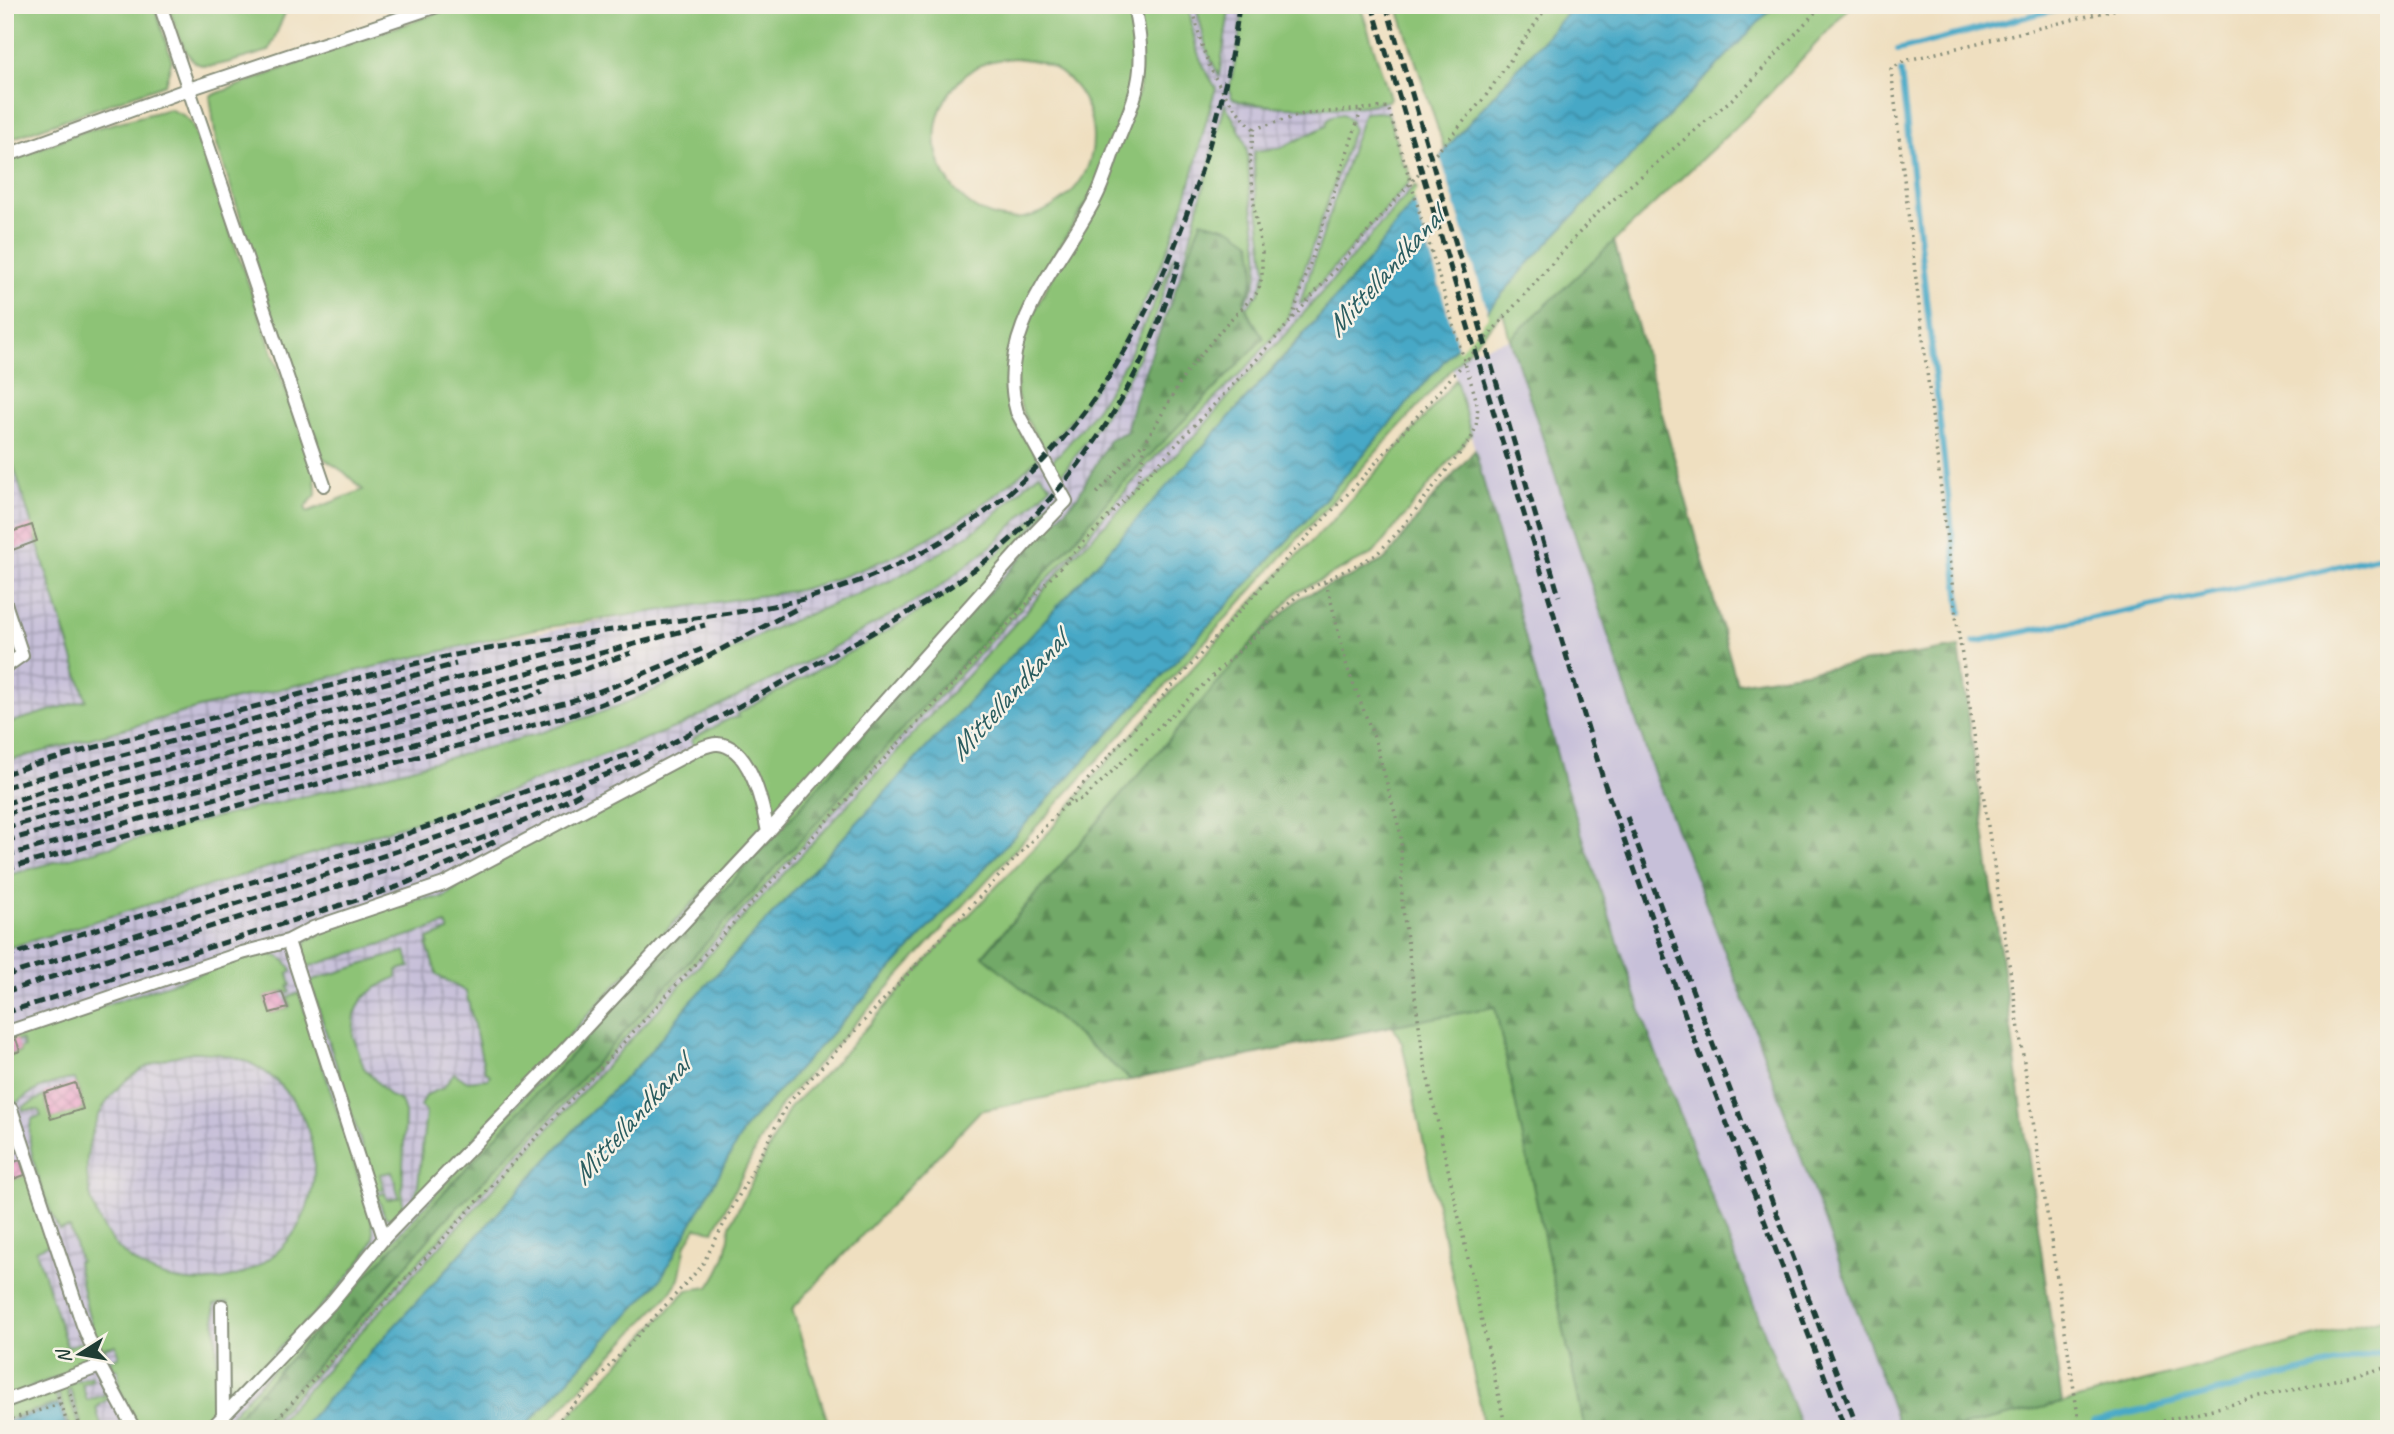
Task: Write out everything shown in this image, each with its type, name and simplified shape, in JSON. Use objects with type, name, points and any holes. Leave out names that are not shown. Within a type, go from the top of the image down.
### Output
[{"type":"lane","points":[[160,5],[324,485]]},
{"type":"lane","points":[[5,156],[189,89],[440,5]]},
{"type":"lane","points":[[211,1429],[331,1303],[384,1238],[546,1070],[768,832],[1066,500],[1017,412],[1013,397],[1012,369],[1021,331],[1063,249],[1096,197],[1131,107],[1140,71],[1141,52],[1135,5]]},
{"type":"lane","points":[[5,603],[22,655],[5,667]]},
{"type":"lane","points":[[5,1033],[242,953],[288,941],[313,928],[444,884],[696,750],[718,744],[734,750],[753,776],[768,832]]},
{"type":"lane","points":[[288,941],[384,1238]]},
{"type":"lane","points":[[11,1109],[64,1269],[100,1366],[134,1429]]},
{"type":"lane","points":[[222,1306],[223,1416]]},
{"type":"lane","points":[[5,1401],[100,1366]]},
{"type":"path","points":[[1193,5],[1206,60],[1234,109],[1254,129]]},
{"type":"path","points":[[268,1429],[1070,556],[1292,320],[1485,97],[1548,5]]},
{"type":"path","points":[[551,1429],[701,1267],[788,1103],[1065,805],[1358,483],[1594,216],[1745,88],[1822,5]]},
{"type":"path","points":[[2080,1429],[1956,616],[1891,69],[1904,61],[2133,5]]},
{"type":"path","points":[[1065,805],[1083,799],[1299,594],[1376,555],[1399,531],[1471,439],[1478,421],[1479,409],[1388,107],[1303,114],[1254,129]]},
{"type":"path","points":[[1292,320],[1361,111]]},
{"type":"path","points":[[1097,493],[1146,441],[1187,371],[1227,323],[1256,294],[1262,276],[1262,251],[1255,215],[1250,158],[1254,129]]},
{"type":"path","points":[[1136,488],[1146,441]]},
{"type":"path","points":[[1325,582],[1348,667],[1375,740],[1401,835],[1402,903],[1424,1061],[1506,1429]]},
{"type":"path","points":[[2129,1429],[2389,1367]]},
{"type":"path","points":[[69,1391],[81,1429]]},
{"type":"path","points":[[5,1421],[60,1403],[69,1429]]},
{"type":"shaded area","points":[[1178,5],[1360,5],[1414,201],[1368,261],[1144,513],[689,1004],[644,1059],[588,1115],[300,1429],[5,1429],[5,438],[86,700],[424,653],[719,600],[1028,451]]},
{"type":"shaded area","points":[[1510,339],[1651,765],[1745,1003],[1900,1429],[1802,1429],[1649,1035],[1567,792],[1450,357]]},
{"type":"green space","points":[[5,5],[154,5],[172,60],[165,84],[5,141]]},
{"type":"green space","points":[[168,5],[288,6],[269,51],[211,66],[200,65],[184,48]]},
{"type":"green space","points":[[461,5],[1130,5],[1136,42],[1131,90],[1094,190],[1053,258],[1011,351],[1005,386],[1009,408],[1021,433],[1038,458],[986,502],[927,539],[864,568],[799,590],[535,629],[203,707],[5,762],[5,724],[86,700],[5,438],[5,162],[81,132],[169,109],[183,115],[192,124],[315,472],[316,495],[305,507],[307,512],[363,490],[344,472],[323,458],[266,296],[216,141],[210,96]],"holes":[[[1014,58],[1040,62],[1068,79],[1086,104],[1093,135],[1088,166],[1073,190],[1050,208],[1023,218],[996,217],[973,206],[954,189],[941,166],[936,140],[939,113],[954,87],[973,69],[988,62]]]},
{"type":"green space","points":[[1138,5],[1189,5],[1196,48],[1216,88],[1180,216],[1155,279],[1106,370],[1087,398],[1044,450],[1023,413],[1017,395],[1017,361],[1027,325],[1059,264],[1139,92]]},
{"type":"green space","points":[[1196,5],[1230,5],[1219,76],[1207,51]]},
{"type":"green space","points":[[1244,5],[1360,5],[1390,98],[1388,101],[1362,106],[1315,108],[1257,104],[1232,98],[1229,90]]},
{"type":"green space","points":[[1397,5],[1574,5],[1445,150]]},
{"type":"green space","points":[[1775,5],[1852,5],[1755,109],[1510,339],[1503,312],[1115,741],[782,1103],[762,1136],[714,1231],[696,1228],[686,1244],[679,1279],[670,1293],[542,1429],[523,1429],[660,1280],[746,1126],[1310,516],[1527,265]]},
{"type":"green space","points":[[1225,104],[1247,149],[1258,249],[1257,277],[1245,302],[1253,285],[1255,262],[1179,283]]},
{"type":"green space","points":[[1364,113],[1388,113],[1403,165],[1407,165],[1411,180],[1302,304],[1300,303]]},
{"type":"green space","points":[[1343,114],[1350,120],[1353,129],[1286,322],[1249,365],[1149,463],[1089,534],[272,1421],[264,1429],[258,1429],[367,1311],[446,1219],[537,1127],[969,657],[1119,487],[1263,338],[1246,308],[1259,293],[1266,271],[1255,184],[1255,151],[1281,148],[1326,126],[1331,116]]},
{"type":"green space","points":[[1415,185],[1419,193],[1368,261],[1144,513],[689,1004],[644,1059],[588,1115],[300,1429],[271,1429],[1024,614],[1071,558],[1198,433]]},
{"type":"green space","points":[[1201,221],[1232,229],[1251,242],[1254,272],[1244,300],[1248,314],[1264,338],[1119,487],[969,657],[537,1127],[446,1219],[367,1311],[258,1429],[225,1429],[799,809],[930,657],[1078,496],[1110,439],[1126,432],[1135,398]]},
{"type":"green space","points":[[1614,241],[1737,683],[1959,647],[2062,1403],[1952,1429],[1900,1429],[1745,1003],[1651,765],[1510,339]]},
{"type":"green space","points":[[1175,253],[1156,315],[1130,374],[1060,477],[1049,464],[1090,418],[1123,366]]},
{"type":"green space","points":[[1456,379],[1471,434],[1374,553],[1295,593],[983,955],[1131,1080],[980,1111],[792,1309],[830,1429],[557,1429],[687,1290],[709,1287],[724,1258],[730,1225],[790,1107],[832,1066],[949,936],[1049,832],[1097,773],[1269,584],[1335,518]]},
{"type":"green space","points":[[1475,450],[1564,781],[1649,1035],[1802,1429],[1585,1429],[1495,1007],[1131,1080],[983,956],[1256,638],[1301,597],[1386,559],[1429,503]]},
{"type":"green space","points":[[1039,473],[1051,486],[997,541],[938,588],[816,657],[682,725],[479,802],[5,949],[5,876],[210,819],[330,790],[537,734],[611,709],[673,682],[770,630],[892,580],[952,546],[988,521]]},
{"type":"green space","points":[[1058,497],[972,600],[930,657],[799,809],[225,1429],[218,1429],[463,1165],[771,820],[762,826],[752,841],[413,1205],[418,1185],[426,1112],[421,1106],[426,1095],[443,1088],[454,1073],[466,1081],[488,1079],[490,1075],[485,1071],[466,992],[437,975],[427,945],[428,939],[449,931],[446,924],[304,968],[302,954],[307,940],[349,921],[418,899],[443,898],[480,870],[698,750],[691,741],[694,738],[729,719],[739,717],[737,714],[866,643],[957,586]]},
{"type":"green space","points":[[406,951],[410,967],[397,970],[397,977],[377,987],[362,999],[355,1014],[353,1036],[364,1068],[390,1096],[401,1101],[405,1113],[403,1207],[391,1219],[385,1217],[377,1195],[385,1193],[387,1200],[399,1197],[392,1172],[380,1174],[384,1190],[376,1191],[310,981]]},
{"type":"green space","points":[[260,954],[279,957],[292,971],[288,973],[290,992],[285,991],[265,998],[271,1013],[290,1007],[288,997],[299,993],[368,1206],[373,1238],[367,1252],[334,1293],[233,1392],[228,1393],[228,1302],[214,1305],[218,1374],[227,1403],[202,1429],[140,1429],[119,1388],[118,1370],[112,1368],[110,1359],[119,1357],[116,1345],[104,1348],[107,1361],[88,1313],[77,1262],[80,1261],[70,1228],[59,1230],[37,1174],[30,1142],[30,1128],[33,1118],[41,1116],[39,1110],[23,1110],[23,1107],[44,1096],[52,1118],[83,1109],[75,1079],[43,1087],[16,1104],[7,1088],[5,1056],[20,1052],[19,1049],[24,1047],[21,1040],[5,1043],[5,1038]],"holes":[[[195,1052],[224,1055],[245,1061],[277,1081],[295,1104],[308,1129],[314,1156],[313,1184],[305,1212],[291,1237],[257,1267],[211,1281],[161,1275],[124,1253],[99,1219],[88,1179],[91,1137],[109,1098],[144,1068]]]},
{"type":"green space","points":[[1495,1006],[1585,1429],[1483,1429],[1480,1404],[1402,1043],[1393,1025]]},
{"type":"green space","points":[[26,1166],[40,1208],[37,1211],[41,1211],[52,1243],[36,1250],[67,1347],[85,1341],[88,1356],[78,1369],[5,1397],[5,1172],[8,1181],[25,1175],[22,1167]]},
{"type":"green space","points":[[2389,1317],[2389,1429],[1952,1429],[2062,1403]]},
{"type":"green space","points":[[91,1376],[93,1380],[82,1384],[87,1400],[105,1395],[102,1384],[111,1396],[96,1408],[102,1429],[83,1429],[70,1388],[67,1390],[80,1429],[70,1429],[58,1392],[55,1393],[58,1403],[5,1420],[5,1406]]},
{"type":"water","name":"Mittellandkanal","points":[[1574,5],[1775,5],[1527,265],[1310,516],[746,1126],[660,1280],[523,1429],[300,1429],[588,1115],[644,1059],[689,1004],[1081,581],[1275,367],[1368,261],[1414,201],[1445,150]]},
{"type":"water","points":[[59,1405],[67,1429],[5,1429],[5,1423]]},
{"type":"pier","points":[[1439,152],[1489,316],[1459,351],[1413,197]]},
{"type":"building","points":[[32,525],[37,541],[7,552],[5,534]]},
{"type":"building","points":[[282,992],[288,1008],[270,1013],[265,997]]},
{"type":"building","points":[[16,1039],[20,1051],[5,1056],[5,1043]]},
{"type":"building","points":[[75,1083],[83,1109],[51,1119],[44,1093]]},
{"type":"building","points":[[5,1119],[11,1133],[5,1135]]},
{"type":"building","points":[[20,1160],[25,1175],[8,1181],[5,1165]]},
{"type":"waterway","points":[[1898,50],[2072,5]]},
{"type":"waterway","points":[[1901,72],[1961,612]]},
{"type":"waterway","points":[[1974,642],[2319,571],[2389,554]]},
{"type":"waterway","points":[[2094,1422],[2389,1350]]},
{"type":"railway","points":[[5,774],[89,749],[435,659],[751,610],[799,600],[887,569],[951,535],[1008,494],[1057,446],[1099,391],[1136,330],[1167,264],[1201,171],[1227,76],[1239,5]]},
{"type":"railway","points":[[1372,5],[1604,782],[1688,1023],[1845,1429]]},
{"type":"railway","points":[[1386,5],[1559,596]]},
{"type":"railway","points":[[5,976],[401,850],[558,794],[635,763],[925,602],[979,566],[1014,536],[1076,467],[1127,389],[1148,347],[1179,261]]},
{"type":"railway","points":[[5,869],[575,714],[668,678],[800,607]]},
{"type":"railway","points":[[5,814],[705,625]]},
{"type":"railway","points":[[5,804],[51,788],[595,641]]},
{"type":"railway","points":[[5,856],[571,701],[617,685],[702,649]]},
{"type":"railway","points":[[5,828],[566,676],[631,653]]},
{"type":"railway","points":[[5,787],[456,664]]},
{"type":"railway","points":[[5,841],[492,710],[543,691]]},
{"type":"railway","points":[[5,957],[387,841],[638,751]]},
{"type":"railway","points":[[5,992],[459,846],[523,822],[583,792]]},
{"type":"railway","points":[[1627,817],[1858,1429]]},
{"type":"railway","points":[[5,1013],[397,887],[499,839]]}]
